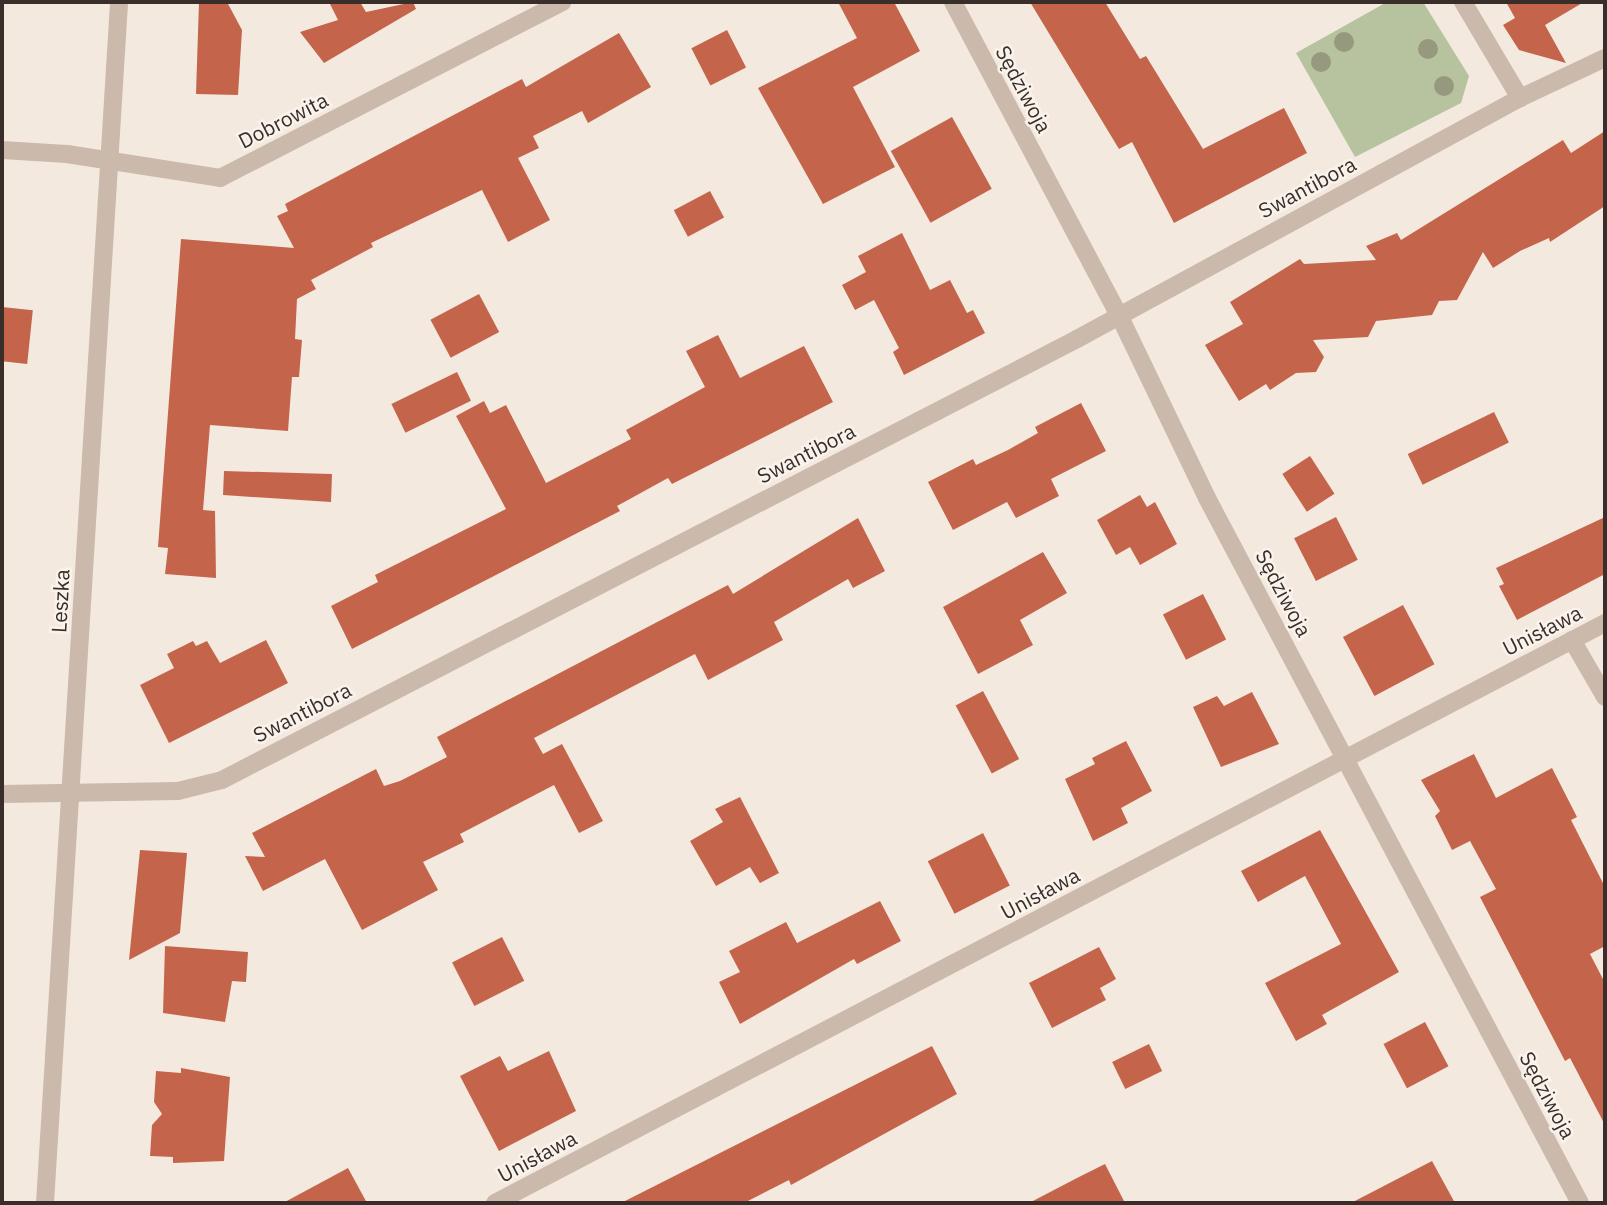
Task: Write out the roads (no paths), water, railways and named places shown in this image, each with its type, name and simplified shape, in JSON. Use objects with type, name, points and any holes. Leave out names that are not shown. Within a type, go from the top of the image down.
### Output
[{"type":"street","name":"Leszka","points":[[45,1203],[119,2]]},
{"type":"street","name":"Dobrowita","points":[[2,150],[111,161],[220,178],[562,2]]},
{"type":"street","name":"Sędziwoja","points":[[953,2],[1118,313],[1207,498],[1346,758],[1574,1201]]},
{"type":"street","points":[[1463,2],[1520,98]]},
{"type":"street","name":"Swantibora","points":[[2,794],[178,791],[222,780],[1118,313],[1520,98],[1605,58]]},
{"type":"street","name":"Unisława","points":[[495,1203],[1605,623]]},
{"type":"street","points":[[1572,640],[1605,697]]}]
